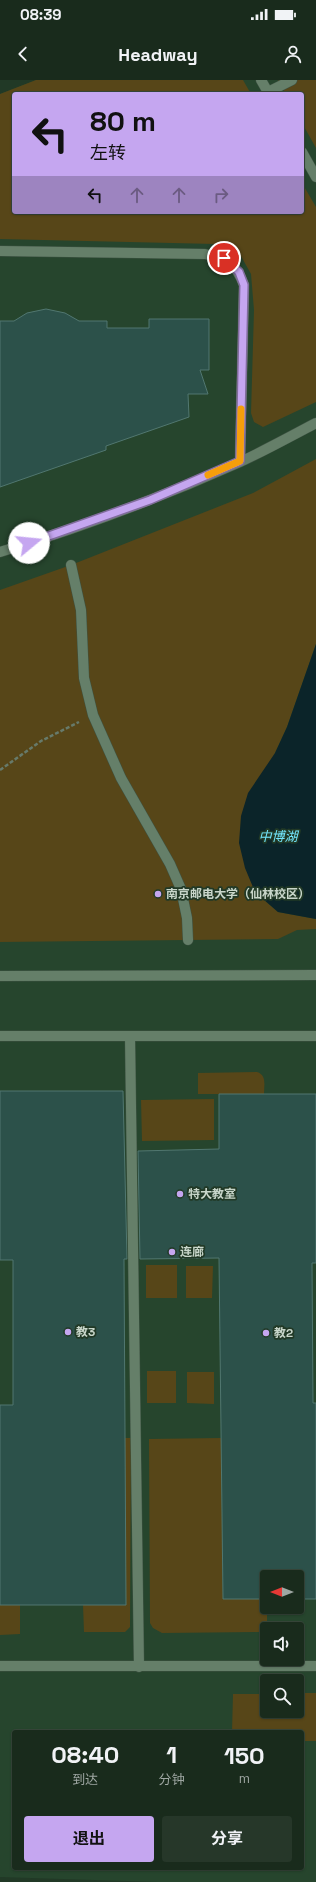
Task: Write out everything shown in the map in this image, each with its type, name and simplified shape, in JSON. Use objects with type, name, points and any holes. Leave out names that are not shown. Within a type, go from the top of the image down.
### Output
[{"type":"street","points":[[261,80],[268,92]]},
{"type":"street","points":[[271,92],[292,80]]},
{"type":"street","points":[[304,156],[316,177]]},
{"type":"street","points":[[0,251],[205,254],[224,258],[239,272],[244,285],[240,461]]},
{"type":"street","points":[[0,552],[59,534],[150,500],[240,461],[316,423]]},
{"type":"street","points":[[71,565],[81,610],[84,678],[93,715],[121,778],[170,864],[181,889],[187,918],[188,940]]},
{"type":"street","points":[[0,976],[316,975]]},
{"type":"street","points":[[0,1036],[316,1036]]},
{"type":"street","points":[[130,1036],[139,1667]]},
{"type":"street","points":[[0,1666],[316,1666]]},
{"type":"path","points":[[0,770],[41,741],[93,715]]},
{"type":"shaded area","name":"南京邮电大学（仙林校区）","points":[[36,80],[316,80],[316,1882],[157,1882],[0,1877],[0,94]]},
{"type":"shaded area","points":[[36,80],[243,80],[250,92],[12,92],[12,214],[304,214],[304,186],[316,207],[316,402],[263,427],[254,422],[251,413],[254,310],[251,274],[237,249],[215,244],[0,239],[0,94]]},
{"type":"shaded area","points":[[278,80],[316,80],[316,148],[304,127],[304,92],[285,92]]},
{"type":"shaded area","points":[[316,459],[316,644],[287,727],[275,753],[255,892],[278,912],[316,919],[316,929],[297,930],[278,939],[0,942],[0,590],[71,565],[253,493]]},
{"type":"shaded area","points":[[257,1072],[264,1078],[264,1094],[198,1094],[198,1073]]},
{"type":"shaded area","points":[[214,1099],[214,1140],[142,1141],[141,1100]]},
{"type":"shaded area","points":[[146,1265],[177,1265],[177,1298],[146,1298]]},
{"type":"shaded area","points":[[186,1266],[213,1266],[212,1298],[186,1298]]},
{"type":"shaded area","points":[[147,1371],[176,1371],[176,1403],[147,1403]]},
{"type":"shaded area","points":[[187,1372],[214,1372],[214,1404],[187,1403]]},
{"type":"shaded area","points":[[124,1438],[131,1438],[130,1627],[125,1632],[84,1632],[83,1605]]},
{"type":"shaded area","points":[[221,1438],[223,1599],[260,1599],[260,1614],[267,1614],[267,1622],[260,1622],[260,1632],[162,1633],[153,1628],[150,1623],[149,1439]]},
{"type":"shaded area","points":[[0,1605],[20,1605],[20,1634],[0,1635]]},
{"type":"shaded area","points":[[304,1693],[316,1693],[316,1741],[304,1741],[304,1730],[232,1730],[233,1694],[260,1694],[260,1718],[304,1718]]},
{"type":"water","name":"中博湖","points":[[316,644],[316,919],[278,912],[255,892],[245,868],[239,843],[241,816],[248,793],[275,753],[287,727]]},
{"type":"building","points":[[46,309],[65,313],[79,321],[107,321],[107,328],[149,328],[149,319],[209,319],[209,370],[200,370],[208,394],[188,394],[189,417],[106,446],[106,450],[0,487],[0,321],[14,321],[27,313]]},
{"type":"building","name":"教3","points":[[0,1091],[123,1091],[127,1259],[124,1259],[126,1605],[0,1605],[0,1405],[13,1405],[13,1260],[0,1260]]},
{"type":"building","name":"教2","points":[[219,1094],[316,1094],[316,1263],[312,1263],[313,1403],[316,1403],[316,1599],[304,1599],[304,1570],[260,1570],[260,1599],[223,1599],[219,1258],[140,1259],[138,1151],[219,1149]]},
{"type":"slow traffic","points":[[208,475],[240,461],[241,409]]},
{"type":"place","name":"南京邮电大学（仙林校区）","points":[[158,894]]},
{"type":"place","name":"特大教室","points":[[180,1194]]},
{"type":"place","name":"连廊","points":[[172,1252]]},
{"type":"place","name":"教3","points":[[68,1332]]},
{"type":"place","name":"教2","points":[[266,1333]]},
{"type":"route","points":[[29,543],[59,534],[150,500],[240,461],[244,285],[239,272],[224,258]]}]
